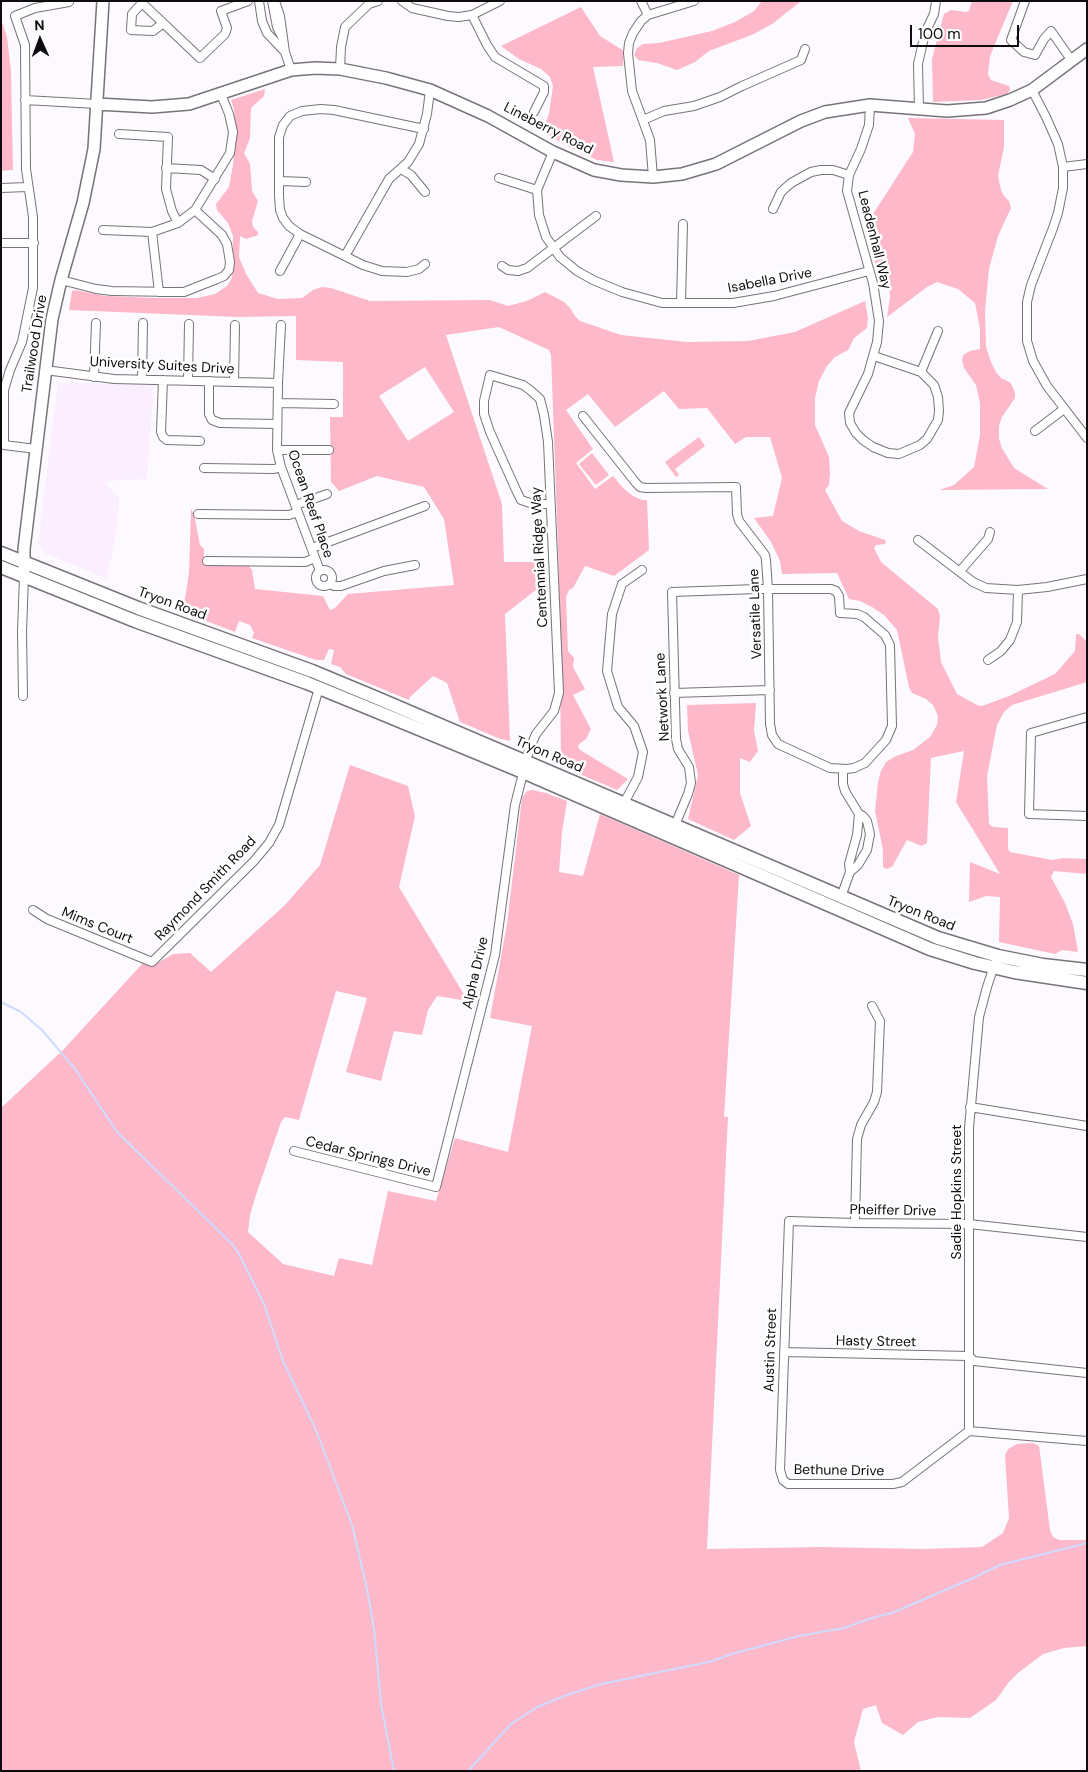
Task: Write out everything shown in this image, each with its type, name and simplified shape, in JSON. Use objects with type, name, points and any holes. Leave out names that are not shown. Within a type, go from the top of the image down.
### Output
[{"type":"main road","name":"Tryon Road","points":[[1,553],[138,608],[312,671],[897,935],[946,955],[996,962],[1087,970]]},
{"type":"main road","name":"Tryon Road","points":[[1,567],[135,621],[624,803],[840,897],[996,962],[1041,977],[1087,983]]},
{"type":"street","name":"Trailwood Drive","points":[[24,696],[22,632],[24,550],[52,319],[60,280],[88,183],[94,149],[103,1]]},
{"type":"street","points":[[162,24],[200,58],[225,34],[227,28],[221,11],[248,1]]},
{"type":"street","points":[[259,1],[262,20],[267,33],[285,52]]},
{"type":"street","points":[[273,1],[282,27],[285,52],[290,70]]},
{"type":"street","points":[[402,1],[412,8],[448,16],[472,15],[500,1]]},
{"type":"street","points":[[641,1],[648,14]]},
{"type":"street","points":[[653,177],[650,140],[632,91],[628,53],[629,44],[633,33],[648,14],[694,1]]},
{"type":"street","points":[[919,109],[918,64],[925,32],[934,14],[936,1]]},
{"type":"street","points":[[1025,1],[1010,40],[1024,52],[1035,55],[1051,31],[1072,61]]},
{"type":"street","points":[[36,449],[4,445],[4,390],[22,342],[33,288],[33,217],[27,187],[25,45],[15,16],[35,8],[69,2]]},
{"type":"street","points":[[340,69],[345,27],[369,4],[377,2]]},
{"type":"street","points":[[472,15],[495,57],[544,86],[544,92],[534,112]]},
{"type":"street","points":[[643,120],[664,111],[694,106],[720,97],[801,60],[805,49]]},
{"type":"street","name":"Lineberry Road","points":[[98,104],[169,106],[188,104],[290,70],[340,69],[386,78],[430,90],[488,116],[553,152],[594,170],[621,175],[653,177],[682,174],[716,164],[814,116],[870,105],[919,109],[962,110],[986,108],[1032,90],[1087,50]]},
{"type":"street","points":[[345,256],[389,179],[408,162],[419,144],[424,129],[430,90]]},
{"type":"street","points":[[1032,90],[1058,144],[1063,167],[1063,188],[1058,213],[1031,285],[1027,302],[1027,341],[1032,361],[1047,386],[1087,438]]},
{"type":"street","points":[[103,230],[152,232],[178,223],[195,210],[230,153],[233,140],[232,124],[222,94]]},
{"type":"street","points":[[25,100],[98,104]]},
{"type":"street","name":"Leadenhall Way","points":[[870,105],[869,126],[849,175],[847,192],[873,283],[879,322],[874,356],[868,374],[849,413],[850,423],[856,433],[872,447],[888,453],[899,454],[920,445],[927,439],[938,420],[938,397],[934,385],[921,372]]},
{"type":"street","points":[[424,129],[321,109],[302,111],[290,116],[283,125],[279,137],[280,210],[289,226],[300,234],[374,270],[408,272],[425,264]]},
{"type":"street","points":[[119,134],[168,137],[166,189],[172,211],[178,223]]},
{"type":"street","name":"Isabella Drive","points":[[553,152],[537,190],[537,202],[542,227],[554,249],[566,262],[593,280],[645,299],[662,303],[699,304],[748,302],[869,271]]},
{"type":"street","points":[[1063,167],[1087,164]]},
{"type":"street","points":[[166,168],[201,170],[215,178]]},
{"type":"street","points":[[401,169],[411,175],[425,192]]},
{"type":"street","points":[[773,209],[781,192],[791,183],[811,172],[833,170],[849,175]]},
{"type":"street","points":[[500,178],[537,190]]},
{"type":"street","points":[[280,181],[306,182]]},
{"type":"street","points":[[1,188],[27,187]]},
{"type":"street","points":[[60,280],[112,291],[184,292],[224,276],[229,270],[230,262],[227,244],[222,235],[195,210]]},
{"type":"street","points":[[502,266],[508,270],[527,268],[596,216]]},
{"type":"street","points":[[681,303],[682,224]]},
{"type":"street","points":[[152,232],[159,292]]},
{"type":"street","points":[[280,271],[300,234]]},
{"type":"street","points":[[1,243],[34,243]]},
{"type":"street","points":[[94,377],[96,323]]},
{"type":"street","points":[[142,380],[143,323]]},
{"type":"street","points":[[188,380],[189,324]]},
{"type":"street","points":[[234,382],[235,325]]},
{"type":"street","name":"Ocean Reef Place","points":[[281,326],[277,450],[281,467],[320,571]]},
{"type":"street","points":[[874,356],[921,372],[938,331]]},
{"type":"street","name":"University Suites Drive","points":[[45,370],[94,377],[142,380],[278,383]]},
{"type":"street","name":"Centennial Ridge Way","points":[[525,766],[536,734],[551,716],[559,693],[548,442],[540,399],[523,385],[490,374],[484,401],[484,414],[517,492],[521,500],[533,504],[550,504]]},
{"type":"street","points":[[163,380],[161,432],[163,436],[167,440],[200,441]]},
{"type":"street","points":[[209,380],[208,414],[212,420],[220,423],[277,424]]},
{"type":"street","points":[[278,403],[334,404]]},
{"type":"street","points":[[1035,431],[1064,409]]},
{"type":"street","name":"Versatile Lane","points":[[583,416],[640,487],[736,487],[737,514],[765,555],[768,590],[771,731],[776,742],[784,748],[826,767],[844,769]]},
{"type":"street","points":[[277,450],[329,450]]},
{"type":"street","points":[[204,468],[274,469],[281,467]]},
{"type":"street","points":[[198,514],[289,515],[327,494]]},
{"type":"street","points":[[312,548],[425,506]]},
{"type":"street","points":[[960,571],[988,538],[990,532]]},
{"type":"street","points":[[918,540],[973,582],[986,588],[1018,590],[1047,587],[1087,578]]},
{"type":"street","points":[[207,561],[305,562],[315,558]]},
{"type":"street","points":[[330,584],[332,579],[326,570],[316,574],[316,582],[323,587],[330,584],[337,587],[384,571],[415,565]]},
{"type":"street","points":[[624,803],[638,777],[643,752],[634,726],[618,707],[607,671],[612,614],[622,584],[642,570]]},
{"type":"street","points":[[768,590],[831,589],[836,591],[839,596],[840,613],[857,614],[864,617],[888,640],[891,652],[892,726],[886,740],[865,763],[854,768],[844,769],[843,784],[845,791],[859,814],[867,821],[870,830],[869,840],[862,860],[850,872]]},
{"type":"street","name":"Network Lane","points":[[675,825],[688,794],[691,778],[688,762],[678,749],[676,742],[672,592],[768,590]]},
{"type":"street","points":[[988,660],[1001,651],[1010,640],[1017,622],[1018,590]]},
{"type":"street","name":"Raymond Smith Road","points":[[152,962],[254,861],[269,843],[278,826],[319,688]]},
{"type":"street","points":[[674,693],[770,690]]},
{"type":"street","points":[[1087,717],[1031,733],[1029,814],[1087,816]]},
{"type":"street","name":"Alpha Drive","points":[[436,1187],[495,955],[515,805],[525,766]]},
{"type":"street","points":[[840,897],[850,872],[849,864],[857,835],[859,814]]},
{"type":"street","name":"Mims Court","points":[[33,910],[47,919],[152,962]]},
{"type":"street","name":"Sadie Hopkins Street","points":[[969,1431],[968,1153],[970,1107],[979,1017],[996,962]]},
{"type":"street","points":[[854,1223],[858,1132],[872,1107],[877,1092],[880,1021],[872,1006]]},
{"type":"street","points":[[970,1107],[1087,1126]]},
{"type":"street","name":"Cedar Springs Drive","points":[[294,1151],[436,1187]]},
{"type":"street","name":"Pheiffer Drive","points":[[789,1221],[969,1224],[1087,1237]]},
{"type":"street","name":"Austin Street","points":[[782,1480],[780,1470],[789,1221]]},
{"type":"street","name":"Hasty Street","points":[[784,1352],[969,1356],[974,1361],[1087,1373]]},
{"type":"street","points":[[969,1431],[1087,1441]]},
{"type":"street","name":"Bethune Drive","points":[[782,1480],[788,1484],[893,1484],[902,1482],[969,1431]]},
{"type":"shaded area","points":[[762,1],[806,1],[800,2],[772,24],[754,34],[709,51],[695,62],[677,70],[657,63],[638,60],[634,55],[637,48],[643,44],[659,43],[712,31],[735,22],[754,11]]},
{"type":"shaded area","points":[[972,1],[1013,1],[990,56],[988,74],[991,80],[1009,86],[1010,90],[1007,94],[981,100],[933,102],[932,59],[944,14],[951,10],[969,11]]},
{"type":"shaded area","points":[[581,7],[600,36],[624,51],[623,66],[593,67],[614,162],[597,160],[542,132],[549,114],[553,86],[550,77],[541,69],[519,59],[501,46]]},
{"type":"shaded area","points":[[1,19],[7,37],[11,71],[13,170],[1,171]]},
{"type":"shaded area","points":[[265,89],[264,96],[251,108],[250,138],[244,153],[250,164],[252,191],[258,201],[252,221],[258,235],[246,239],[240,236],[239,257],[246,274],[258,293],[278,299],[302,298],[313,290],[322,287],[331,288],[370,301],[490,300],[508,306],[527,301],[545,292],[564,302],[580,321],[621,335],[687,342],[748,341],[795,332],[865,301],[868,318],[867,328],[854,338],[848,350],[835,357],[827,366],[819,381],[815,398],[815,425],[829,457],[829,485],[825,490],[842,521],[859,531],[885,540],[885,544],[876,545],[874,548],[881,562],[938,609],[940,616],[938,637],[941,662],[957,694],[977,705],[982,706],[1009,696],[1055,674],[1075,651],[1076,634],[1079,634],[1087,642],[1087,682],[1012,705],[1004,712],[997,725],[987,776],[989,824],[993,827],[1008,828],[1008,849],[1010,852],[1052,860],[1063,858],[1087,859],[1087,874],[1054,871],[1051,877],[1065,903],[1073,924],[1078,952],[1062,950],[1055,954],[999,942],[1000,897],[986,896],[969,902],[970,862],[1000,874],[956,802],[964,751],[931,758],[927,843],[922,846],[907,840],[892,867],[886,869],[883,867],[883,850],[875,811],[881,771],[886,762],[913,750],[930,737],[937,725],[938,716],[933,705],[926,699],[912,693],[909,687],[897,630],[884,615],[872,607],[860,601],[849,599],[837,573],[782,574],[780,561],[771,542],[754,518],[773,516],[782,478],[770,437],[746,437],[735,444],[707,408],[679,409],[664,391],[615,427],[588,394],[566,410],[593,449],[576,463],[595,489],[613,476],[633,496],[647,500],[649,550],[614,576],[585,566],[566,597],[568,651],[574,658],[573,667],[585,689],[573,695],[591,729],[586,739],[578,747],[628,779],[617,790],[561,766],[559,574],[551,355],[549,350],[499,327],[446,335],[502,504],[504,562],[541,562],[541,586],[505,614],[510,741],[460,722],[447,683],[433,676],[409,700],[346,674],[340,667],[331,664],[334,650],[329,649],[324,660],[316,660],[252,638],[254,633],[250,625],[239,621],[235,632],[183,612],[189,572],[191,509],[194,514],[200,545],[204,549],[204,565],[249,566],[252,570],[255,589],[323,596],[330,610],[335,608],[348,594],[454,585],[444,519],[424,487],[377,476],[339,491],[331,482],[330,417],[343,417],[343,362],[296,360],[296,316],[238,317],[69,310],[72,291],[75,290],[106,296],[197,298],[215,294],[227,286],[232,278],[233,236],[228,223],[217,210],[216,204],[229,187],[233,165],[236,132],[231,100]],"holes":[[[425,367],[454,412],[408,441],[379,396]]]},
{"type":"shaded area","points":[[908,118],[1004,120],[1004,147],[998,176],[1001,190],[1009,201],[1011,208],[998,236],[989,269],[985,311],[986,347],[996,372],[1001,378],[1011,383],[1015,393],[1015,398],[1002,417],[999,426],[999,439],[1002,448],[1014,468],[1048,489],[939,490],[954,485],[974,467],[980,435],[980,403],[976,385],[964,368],[962,360],[963,355],[980,349],[980,329],[975,303],[958,289],[937,282],[927,287],[887,317],[890,297],[889,283],[877,269],[871,251],[870,228],[873,214],[913,152],[915,134]]},
{"type":"shaded area","points":[[58,383],[154,384],[147,479],[104,481],[119,498],[118,524],[107,579],[45,553],[38,544]]},
{"type":"shaded area","points":[[699,437],[705,446],[675,469],[679,475],[676,477],[665,462]]},
{"type":"shaded area","points":[[592,453],[609,475],[596,485],[579,464]]},
{"type":"shaded area","points":[[756,703],[754,731],[758,751],[750,762],[740,758],[740,793],[751,826],[734,840],[688,819],[698,775],[688,731],[687,705]]},
{"type":"shaded area","points":[[350,765],[408,786],[415,816],[399,887],[468,1001],[437,996],[428,1010],[422,1035],[394,1031],[381,1081],[346,1072],[367,998],[336,991],[299,1120],[285,1117],[281,1122],[250,1215],[248,1232],[283,1264],[334,1276],[339,1258],[372,1265],[388,1191],[436,1201],[455,1138],[508,1152],[532,1026],[490,1018],[507,924],[522,798],[527,791],[532,790],[546,793],[567,801],[559,872],[583,876],[600,814],[739,875],[724,1117],[728,1117],[707,1549],[821,1547],[923,1549],[982,1547],[1003,1533],[1009,1518],[1005,1455],[1008,1449],[1017,1444],[1033,1443],[1039,1446],[1050,1530],[1053,1537],[1059,1540],[1087,1540],[1087,1646],[1064,1648],[1043,1654],[1018,1673],[996,1700],[970,1718],[938,1717],[918,1722],[903,1735],[882,1723],[876,1705],[863,1709],[854,1742],[861,1771],[1,1771],[1,1108],[63,1050],[143,963],[151,967],[173,954],[190,953],[211,972],[285,905],[320,865]]},
{"type":"waterway","points":[[1,1002],[21,1012],[42,1030],[75,1069],[117,1132],[232,1244],[239,1254],[264,1304],[283,1361],[316,1430],[352,1525],[374,1629],[381,1704],[394,1771]]},
{"type":"waterway","points":[[468,1771],[511,1724],[537,1707],[567,1695],[601,1684],[709,1662],[799,1636],[844,1628],[892,1613],[1000,1565],[1087,1543]]}]
